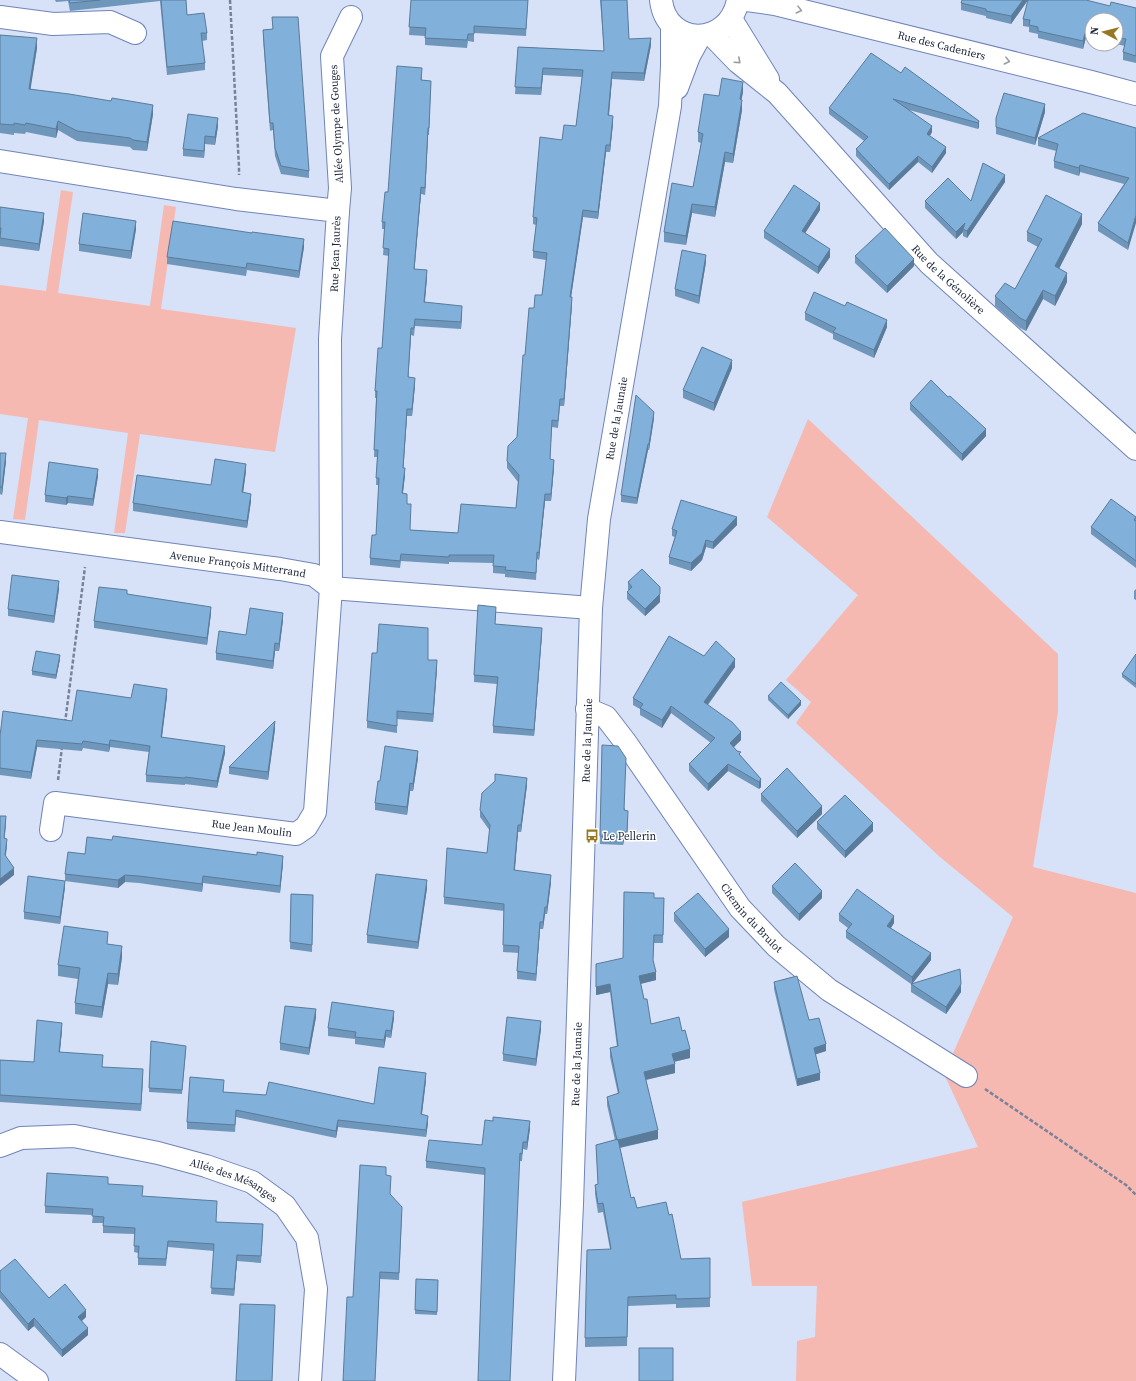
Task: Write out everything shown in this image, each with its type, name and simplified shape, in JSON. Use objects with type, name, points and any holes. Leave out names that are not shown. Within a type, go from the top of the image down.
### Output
[{"type":"street","points":[[661,0],[666,17],[672,25],[690,35],[706,35],[722,28],[735,9]]},
{"type":"street","name":"Rue des Cadeniers","points":[[747,0],[775,4],[1136,94]]},
{"type":"street","name":"Rue de la Génolière","points":[[735,9],[777,94]]},
{"type":"street","points":[[0,17],[53,24],[110,22],[135,33]]},
{"type":"street","name":"Allée Olympe de Gouges","points":[[338,212],[340,188],[332,56],[351,17]]},
{"type":"street","name":"Rue de la Jaunaie","points":[[564,1381],[572,1204],[591,608],[599,519],[670,106],[672,25]]},
{"type":"street","name":"Rue de la Jaunaie","points":[[670,106],[689,56],[706,35]]},
{"type":"street","name":"Rue de la Génolière","points":[[706,35],[777,94],[929,263],[1136,449]]},
{"type":"street","name":"Rue Jean Jaurès","points":[[0,161],[236,199],[338,212],[330,339],[331,588]]},
{"type":"street","name":"Avenue François Mitterrand","points":[[0,532],[314,574],[331,588]]},
{"type":"street","points":[[331,588],[591,608]]},
{"type":"street","name":"Rue Jean Moulin","points":[[55,802],[296,834],[306,827],[316,812],[331,588]]},
{"type":"street","name":"Chemin du Brulot","points":[[587,709],[606,717],[626,743],[740,908],[776,946],[830,990],[966,1076]]},
{"type":"street","points":[[51,830],[55,802]]},
{"type":"street","name":"Allée des Mésanges","points":[[0,1146],[21,1138],[74,1136],[158,1153],[206,1166],[252,1182],[285,1206],[307,1238],[316,1289],[310,1381]]},
{"type":"street","points":[[0,1354],[37,1381]]},
{"type":"path","points":[[230,0],[239,167],[236,199]]},
{"type":"path","points":[[65,724],[88,543]]},
{"type":"path","points":[[55,802],[63,740]]},
{"type":"path","points":[[966,1076],[1126,1185],[1136,1195]]},
{"type":"shaded area","points":[[61,190],[73,192],[58,293],[150,306],[164,205],[176,207],[161,309],[296,328],[275,452],[140,434],[125,533],[114,533],[128,433],[39,420],[25,520],[13,519],[28,418],[0,414],[0,285],[46,291]]},
{"type":"shaded area","points":[[808,419],[1058,654],[1058,712],[1033,867],[1136,893],[1136,1381],[796,1381],[797,1341],[815,1337],[817,1286],[752,1286],[742,1202],[978,1147],[944,1074],[1013,917],[940,857],[796,723],[811,702],[786,680],[858,595],[767,517]]},
{"type":"building","points":[[69,0],[100,0],[70,3]]},
{"type":"building","points":[[161,0],[186,0],[187,15],[204,13],[207,33],[201,33],[205,63],[167,67]]},
{"type":"building","points":[[411,0],[528,0],[526,29],[474,26],[474,34],[468,34],[467,40],[425,38],[426,28],[409,27]]},
{"type":"building","points":[[601,0],[627,0],[629,39],[651,38],[644,73],[612,72],[608,115],[613,116],[610,145],[606,145],[598,212],[583,210],[570,297],[572,297],[564,399],[560,399],[558,421],[552,420],[550,459],[554,460],[551,494],[545,494],[539,553],[537,552],[536,573],[505,570],[506,567],[493,566],[494,555],[449,555],[449,557],[401,554],[400,561],[370,558],[372,535],[376,535],[379,478],[376,478],[378,450],[374,450],[377,391],[375,391],[378,348],[382,348],[389,249],[383,248],[385,222],[382,222],[385,192],[388,192],[397,66],[422,68],[421,80],[431,81],[425,188],[421,187],[414,269],[427,270],[424,302],[462,306],[461,322],[415,319],[414,328],[411,328],[408,377],[415,378],[412,409],[407,409],[403,468],[405,468],[402,493],[407,494],[407,504],[411,504],[410,530],[458,533],[461,504],[516,508],[519,475],[507,461],[508,446],[517,437],[523,355],[525,355],[529,308],[534,308],[535,295],[542,295],[547,253],[533,251],[537,218],[533,217],[540,137],[562,140],[564,125],[576,126],[583,70],[543,68],[541,88],[515,87],[518,47],[604,51]]},
{"type":"building","points":[[962,0],[1023,0],[1011,16],[986,11],[986,9],[961,3]]},
{"type":"building","points":[[1028,0],[1086,0],[1110,6],[1111,2],[1136,8],[1136,56],[1123,52],[1126,39],[1124,39],[1124,12],[1084,12],[1083,41],[1038,31],[1038,27],[1029,25],[1030,20],[1023,19]]},
{"type":"building","points":[[272,17],[298,17],[309,171],[281,166],[275,148],[273,123],[270,123],[263,30],[273,29]]},
{"type":"building","points":[[0,35],[37,38],[29,89],[111,101],[112,98],[153,105],[147,142],[133,140],[130,138],[77,131],[58,121],[56,129],[26,123],[25,125],[14,123],[14,125],[0,124]]},
{"type":"building","points":[[871,53],[901,73],[905,67],[979,121],[978,123],[893,99],[932,126],[927,134],[946,147],[932,167],[918,156],[889,184],[856,149],[868,137],[829,108]]},
{"type":"building","points":[[722,78],[743,82],[740,99],[742,100],[733,154],[725,152],[715,207],[692,204],[686,236],[664,232],[672,183],[693,187],[703,134],[698,132],[704,94],[719,96]]},
{"type":"building","points":[[1004,93],[1045,104],[1035,138],[996,127],[996,118]]},
{"type":"building","points":[[1083,113],[1136,128],[1136,215],[1128,243],[1098,223],[1129,178],[1080,165],[1079,168],[1054,161],[1058,144],[1038,138]]},
{"type":"building","points":[[188,114],[218,118],[215,137],[205,136],[204,151],[183,149]]},
{"type":"building","points":[[983,163],[1005,175],[967,231],[963,229],[965,223],[956,232],[925,201],[948,178],[971,201]]},
{"type":"building","points":[[794,185],[820,203],[802,231],[830,249],[818,267],[764,231]]},
{"type":"building","points":[[1046,195],[1082,214],[1055,266],[1067,273],[1055,296],[1043,290],[1026,321],[1020,318],[995,296],[1005,283],[1015,289],[1042,239],[1027,232]]},
{"type":"building","points":[[0,207],[44,213],[39,244],[0,238]]},
{"type":"building","points":[[83,213],[136,221],[131,251],[79,244]]},
{"type":"building","points":[[173,221],[304,239],[299,271],[247,263],[246,268],[167,257]]},
{"type":"building","points":[[885,228],[914,259],[887,286],[855,256]]},
{"type":"building","points":[[682,250],[706,255],[699,296],[675,289]]},
{"type":"building","points":[[814,292],[845,306],[847,302],[887,320],[874,350],[833,332],[836,328],[805,313]]},
{"type":"building","points":[[702,347],[732,360],[714,403],[683,390]]},
{"type":"building","points":[[931,380],[948,397],[950,396],[986,429],[962,454],[910,403]]},
{"type":"building","points":[[636,395],[654,412],[649,444],[637,498],[621,495]]},
{"type":"building","points":[[0,453],[6,453],[2,487],[0,487]]},
{"type":"building","points":[[215,459],[246,464],[242,492],[251,494],[247,521],[133,503],[137,475],[211,485]]},
{"type":"building","points":[[49,462],[98,469],[93,499],[68,496],[66,498],[45,495]]},
{"type":"building","points":[[1111,499],[1136,517],[1134,520],[1136,521],[1136,561],[1091,527]]},
{"type":"building","points":[[681,500],[737,517],[713,542],[706,540],[702,553],[691,563],[669,557],[677,531],[672,529]]},
{"type":"building","points":[[642,569],[660,587],[660,594],[645,609],[627,592],[632,587],[628,582]]},
{"type":"building","points":[[12,575],[59,581],[54,616],[8,609]]},
{"type":"building","points":[[99,587],[127,590],[127,594],[211,607],[207,638],[94,621]]},
{"type":"building","points":[[478,605],[496,607],[495,624],[542,628],[534,730],[493,726],[498,677],[474,675]]},
{"type":"building","points":[[250,608],[283,613],[279,644],[275,643],[273,661],[216,653],[219,631],[246,635]]},
{"type":"building","points":[[379,624],[428,628],[428,660],[437,660],[433,714],[397,711],[397,726],[367,721],[372,653],[377,653]]},
{"type":"building","points":[[669,636],[704,656],[716,641],[735,659],[704,702],[732,722],[741,732],[730,743],[737,751],[741,752],[739,754],[761,779],[759,782],[728,764],[708,784],[689,764],[715,738],[671,706],[662,720],[640,708],[643,704],[633,698]]},
{"type":"building","points":[[36,651],[60,655],[56,675],[32,671]]},
{"type":"building","points":[[1136,654],[1136,684],[1122,674]]},
{"type":"building","points":[[781,682],[801,701],[788,715],[768,696]]},
{"type":"building","points":[[134,684],[167,689],[161,737],[225,746],[217,781],[185,777],[146,775],[150,746],[110,740],[109,745],[83,741],[82,744],[37,740],[31,772],[0,768],[0,736],[3,711],[72,721],[77,690],[131,698]]},
{"type":"building","points":[[275,721],[268,772],[229,767]]},
{"type":"building","points":[[602,745],[618,746],[626,758],[624,810],[628,811],[627,832],[624,832],[623,837],[600,836]]},
{"type":"building","points":[[385,746],[418,751],[413,784],[410,783],[407,807],[375,803]]},
{"type":"building","points":[[787,768],[822,806],[797,831],[761,794]]},
{"type":"building","points":[[495,774],[527,778],[521,825],[518,825],[514,870],[551,875],[547,907],[545,907],[543,922],[540,922],[536,974],[517,971],[519,946],[503,945],[504,904],[444,897],[447,848],[487,853],[490,825],[480,810],[482,793],[495,781]]},
{"type":"building","points":[[845,795],[873,823],[845,851],[817,822]]},
{"type":"building","points":[[0,816],[6,816],[4,838],[7,839],[5,855],[14,868],[0,879]]},
{"type":"building","points":[[113,836],[257,855],[257,852],[283,856],[280,886],[203,876],[202,884],[139,876],[125,875],[118,880],[65,874],[68,852],[85,854],[87,837],[112,840]]},
{"type":"building","points":[[795,863],[822,891],[799,914],[772,886]]},
{"type":"building","points":[[376,874],[427,880],[418,942],[367,935]]},
{"type":"building","points":[[28,876],[65,881],[60,917],[24,912]]},
{"type":"building","points":[[857,889],[894,916],[887,926],[931,953],[912,977],[846,931],[852,924],[839,914]]},
{"type":"building","points":[[624,892],[654,893],[654,898],[664,898],[663,935],[654,935],[653,960],[656,972],[639,976],[644,999],[647,999],[651,1024],[679,1017],[682,1031],[685,1030],[690,1049],[672,1054],[675,1064],[644,1072],[658,1130],[617,1140],[607,1097],[619,1093],[610,1048],[618,1046],[610,984],[596,987],[596,964],[623,958]]},
{"type":"building","points":[[698,893],[729,929],[705,949],[674,913]]},
{"type":"building","points":[[291,894],[313,895],[312,945],[290,942]]},
{"type":"building","points":[[64,926],[108,932],[107,944],[122,946],[118,974],[108,973],[102,1007],[75,1003],[80,968],[58,965]]},
{"type":"building","points":[[960,969],[961,984],[946,1007],[911,984]]},
{"type":"building","points":[[797,976],[809,1020],[819,1018],[826,1044],[814,1048],[820,1073],[797,1079],[774,982]]},
{"type":"building","points":[[332,1002],[394,1011],[391,1031],[386,1030],[384,1040],[355,1037],[356,1032],[328,1028]]},
{"type":"building","points":[[285,1006],[316,1009],[309,1048],[280,1043]]},
{"type":"building","points":[[507,1017],[541,1021],[536,1059],[503,1054]]},
{"type":"building","points":[[37,1020],[62,1023],[59,1052],[103,1055],[102,1067],[143,1069],[141,1104],[0,1095],[0,1060],[34,1062]]},
{"type":"building","points":[[151,1041],[186,1046],[182,1090],[149,1088]]},
{"type":"building","points":[[379,1067],[426,1073],[421,1114],[428,1116],[426,1130],[338,1120],[336,1131],[236,1110],[235,1125],[187,1122],[190,1077],[224,1080],[223,1092],[266,1095],[269,1082],[374,1104]]},
{"type":"building","points":[[493,1117],[530,1121],[527,1142],[523,1142],[522,1154],[520,1153],[510,1381],[478,1381],[485,1168],[426,1161],[429,1140],[482,1145],[485,1120],[493,1121]]},
{"type":"building","points":[[618,1139],[631,1198],[634,1197],[637,1208],[666,1202],[669,1215],[672,1214],[681,1259],[710,1258],[710,1298],[676,1299],[676,1295],[628,1297],[627,1337],[585,1338],[587,1250],[611,1249],[603,1203],[598,1204],[595,1185],[598,1184],[596,1145]]},
{"type":"building","points":[[360,1165],[386,1167],[386,1175],[391,1176],[390,1194],[402,1207],[399,1273],[380,1272],[375,1381],[343,1381],[347,1297],[353,1297]]},
{"type":"building","points":[[47,1173],[108,1177],[108,1184],[143,1186],[142,1196],[217,1201],[216,1222],[263,1224],[261,1256],[237,1255],[234,1289],[211,1288],[214,1244],[168,1241],[166,1259],[138,1258],[139,1246],[134,1246],[135,1228],[103,1226],[104,1217],[92,1216],[93,1209],[45,1206]]},
{"type":"building","points":[[15,1259],[49,1298],[65,1284],[86,1310],[78,1317],[88,1328],[62,1350],[34,1318],[28,1324],[0,1291],[0,1271]]},
{"type":"building","points":[[416,1279],[438,1280],[437,1312],[415,1310]]},
{"type":"building","points":[[240,1304],[275,1305],[272,1381],[236,1381]]},
{"type":"building","points":[[639,1348],[673,1348],[673,1381],[639,1381]]},
{"type":"place","name":"Le Pellerin","points":[[592,836]]}]
